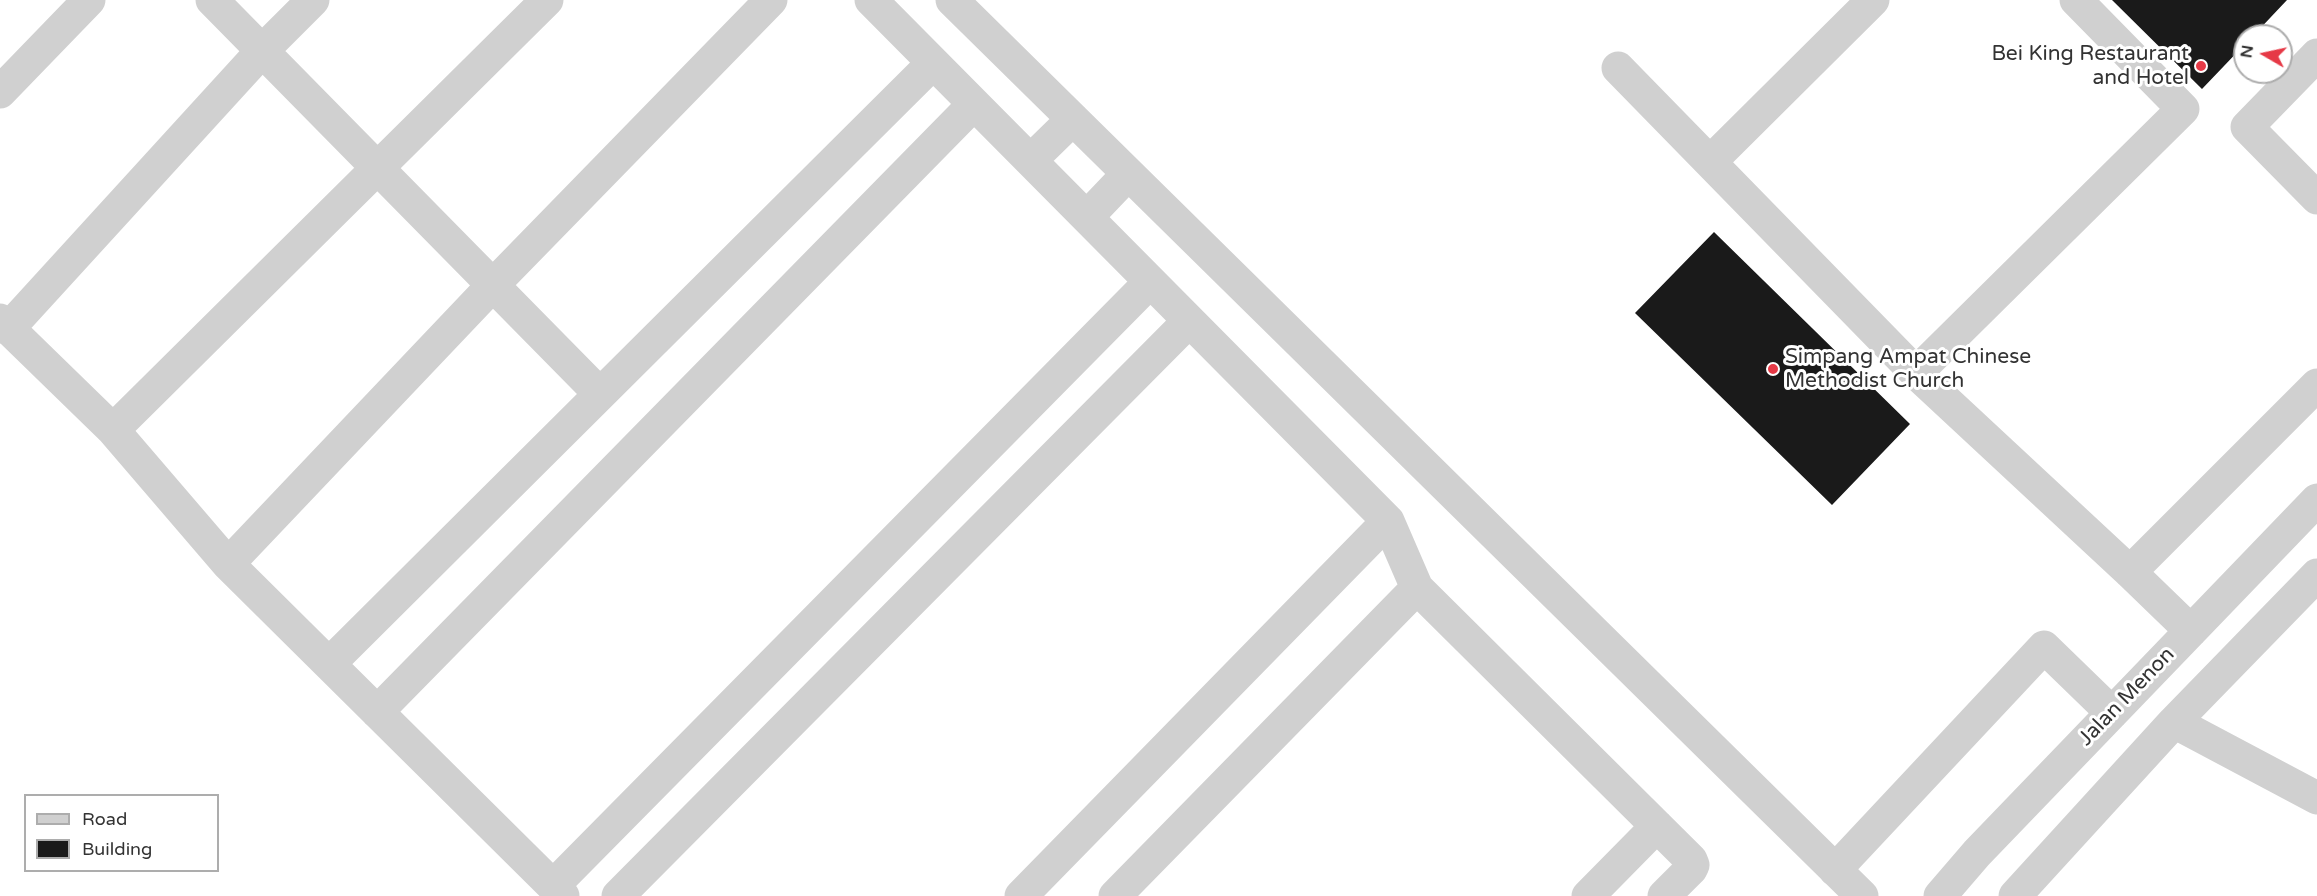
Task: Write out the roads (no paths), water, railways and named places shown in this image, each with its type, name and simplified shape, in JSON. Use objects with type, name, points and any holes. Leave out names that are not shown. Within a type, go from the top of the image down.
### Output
[{"type":"street","points":[[0,92],[89,0]]},
{"type":"street","points":[[212,0],[600,394]]},
{"type":"street","points":[[313,0],[262,51],[4,325],[113,430],[228,564],[558,891],[1150,282]]},
{"type":"street","points":[[113,430],[547,0]]},
{"type":"street","points":[[228,564],[493,285],[771,0]]},
{"type":"street","points":[[871,0],[1388,521],[1417,588],[1691,860],[1693,865],[1664,896]]},
{"type":"street","points":[[952,0],[1862,896]]},
{"type":"street","points":[[1710,162],[1873,0]]},
{"type":"street","points":[[1916,373],[2182,109],[2076,0]]},
{"type":"street","points":[[2317,55],[2247,127],[2317,198]]},
{"type":"street","points":[[329,664],[933,63]]},
{"type":"street","points":[[1618,68],[1916,373],[2191,631]]},
{"type":"street","points":[[376,712],[974,104]]},
{"type":"street","points":[[1031,160],[1073,119]]},
{"type":"street","points":[[1087,217],[1128,174]]},
{"type":"street","points":[[618,896],[1189,321]]},
{"type":"street","points":[[2130,572],[2317,385]]},
{"type":"street","name":"Jalan Menon","points":[[1940,896],[2112,712],[2317,500]]},
{"type":"street","points":[[1021,896],[1388,521]]},
{"type":"street","points":[[2015,896],[2174,722],[2317,574]]},
{"type":"street","points":[[1115,896],[1417,588]]},
{"type":"street","points":[[1835,870],[2044,647],[2112,712]]},
{"type":"street","points":[[2174,722],[2317,798]]},
{"type":"street","points":[[1588,896],[1657,826]]},
{"type":"place","name":"Bei King Restaurant and Hotel","points":[[2201,66]]},
{"type":"place","name":"Simpang Ampat Chinese Methodist Church","points":[[1773,369]]}]
